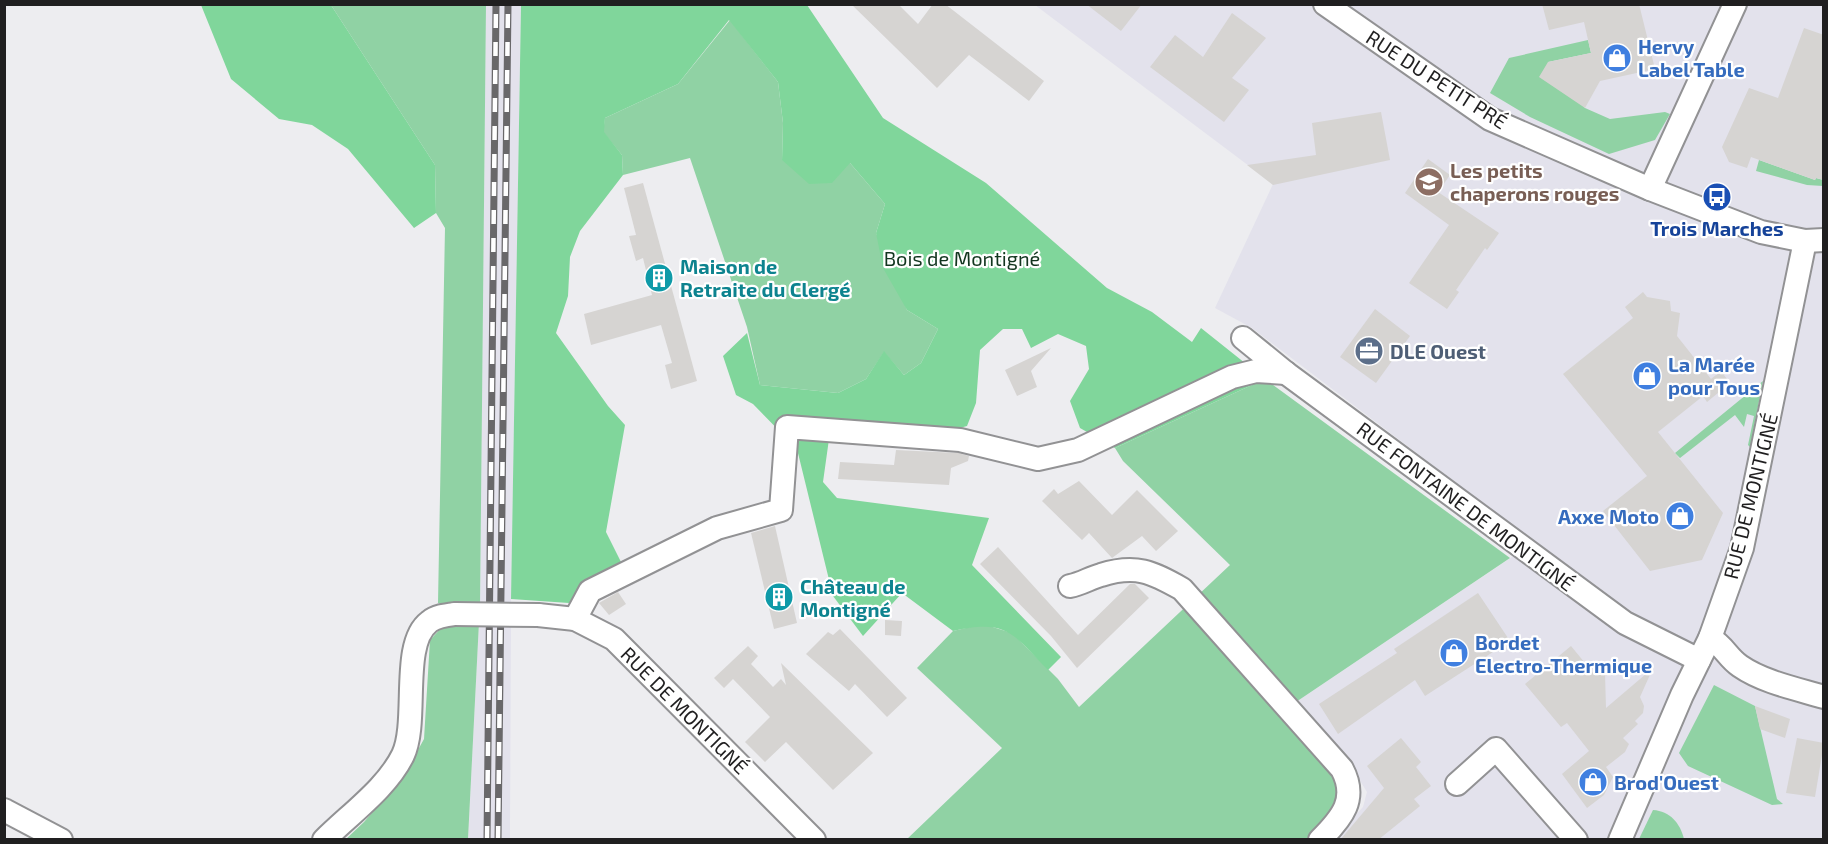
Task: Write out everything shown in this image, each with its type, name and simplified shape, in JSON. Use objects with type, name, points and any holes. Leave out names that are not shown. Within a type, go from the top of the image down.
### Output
[{"type":"street","name":"RUE DU PETIT PRÉ","points":[[1325,4],[1490,119],[1650,189],[1761,232],[1814,240]]},
{"type":"street","points":[[1650,189],[1735,4]]},
{"type":"street","name":"RUE DE MONTIGNÉ","points":[[1620,840],[1710,638],[1742,548],[1814,240]]},
{"type":"street","name":"RUE FONTAINE DE MONTIGNÉ","points":[[1243,338],[1286,374],[1625,623],[1699,660]]},
{"type":"street","points":[[575,619],[590,591],[717,528],[781,510],[787,427],[960,440],[1038,459],[1078,450],[1232,377],[1256,371],[1286,374]]},
{"type":"street","points":[[1070,586],[1099,575],[1135,570],[1152,572],[1182,589],[1342,769],[1349,786],[1348,804],[1340,820],[1320,840]]},
{"type":"street","name":"RUE DE MONTIGNÉ","points":[[324,840],[387,778],[402,757],[408,741],[416,641],[427,623],[434,618],[455,614],[538,615],[575,619],[614,639],[814,840]]},
{"type":"street","points":[[1710,638],[1722,645],[1730,657],[1747,671],[1824,697]]},
{"type":"street","points":[[1457,784],[1496,749],[1576,840]]},
{"type":"street","points":[[4,810],[61,840]]},
{"type":"shaded area","points":[[486,5],[521,5],[511,607],[480,607]]},
{"type":"shaded area","points":[[1035,5],[1823,5],[1823,839],[1333,839],[1363,807],[1367,792],[1351,766],[1296,702],[1534,542],[1252,328],[1215,308],[1273,184]]},
{"type":"shaded area","points":[[511,621],[510,839],[468,840],[479,622]]},
{"type":"green space","points":[[201,5],[331,5],[435,165],[436,213],[414,228],[348,149],[312,125],[279,119],[231,79]]},
{"type":"green space","points":[[331,5],[486,5],[480,607],[455,608],[438,603],[445,228],[436,213],[435,165]]},
{"type":"green space","name":"Bois de Montigné","points":[[521,5],[807,5],[883,118],[986,183],[1107,288],[1152,312],[1192,342],[1201,328],[1265,379],[1115,448],[1080,428],[1070,401],[1089,369],[1086,346],[1058,334],[1031,348],[1022,329],[1003,329],[980,350],[976,403],[967,426],[941,433],[829,439],[823,482],[837,498],[989,518],[972,565],[1061,657],[1048,670],[1026,647],[1007,632],[986,627],[953,631],[902,593],[863,636],[833,596],[797,449],[753,404],[736,395],[723,356],[747,333],[760,385],[838,393],[866,379],[884,351],[904,375],[921,363],[938,329],[907,310],[883,268],[876,233],[885,204],[850,163],[832,183],[809,184],[782,160],[783,123],[778,82],[729,20],[678,84],[605,118],[604,132],[622,155],[623,175],[580,231],[570,257],[568,296],[556,333],[608,406],[625,425],[606,532],[622,564],[591,577],[569,603],[511,599]]},
{"type":"green space","points":[[730,20],[778,82],[783,123],[782,160],[850,163],[885,204],[876,233],[907,310],[938,329],[921,363],[904,375],[884,352],[866,379],[838,393],[760,385],[747,327],[690,158],[623,175],[622,155],[603,132],[605,118],[678,84]]},
{"type":"green space","points":[[1588,40],[1591,53],[1548,62],[1585,108],[1610,119],[1665,112],[1670,114],[1655,140],[1609,154],[1530,117],[1490,93],[1509,58]]},
{"type":"green space","points":[[1759,160],[1815,180],[1816,178],[1823,180],[1823,186],[1807,185],[1756,171]]},
{"type":"green space","points":[[1265,379],[1510,558],[1296,702],[1312,742],[1343,790],[1314,839],[906,840],[1002,748],[917,668],[953,631],[983,624],[1012,633],[1058,679],[1079,707],[1230,565],[1123,461],[1115,448]]},
{"type":"green space","points":[[1763,381],[1750,447],[1748,445],[1754,416],[1747,414],[1744,427],[1735,415],[1680,458],[1675,453]]},
{"type":"green space","points":[[479,622],[468,839],[345,840],[403,777],[424,739],[430,640],[444,625]]},
{"type":"green space","points":[[1714,685],[1755,706],[1777,799],[1783,804],[1772,805],[1688,766],[1679,753]]},
{"type":"green space","points":[[1653,810],[1669,815],[1680,828],[1684,839],[1639,839]]},
{"type":"building","points":[[851,4],[898,4],[918,24],[933,4],[945,4],[1044,81],[1029,101],[969,55],[937,88]]},
{"type":"building","points":[[1086,4],[1142,4],[1121,31]]},
{"type":"building","points":[[1542,4],[1639,4],[1655,69],[1600,81],[1585,108],[1539,77],[1548,62],[1591,53],[1584,22],[1549,30]]},
{"type":"building","points":[[1232,13],[1266,38],[1232,78],[1249,90],[1224,122],[1150,67],[1175,35],[1203,57]]},
{"type":"building","points":[[1804,28],[1824,35],[1824,180],[1816,178],[1815,180],[1751,157],[1747,168],[1729,162],[1722,147],[1749,88],[1778,98]]},
{"type":"building","points":[[1381,112],[1390,160],[1273,185],[1247,165],[1316,155],[1312,123]]},
{"type":"building","points":[[1428,159],[1450,175],[1438,192],[1499,233],[1487,250],[1485,248],[1456,290],[1459,292],[1447,309],[1409,283],[1449,225],[1405,193]]},
{"type":"building","name":"Maison de Retraite du Clergé","points":[[643,183],[697,381],[671,389],[665,365],[672,363],[661,325],[591,345],[584,314],[652,295],[643,258],[636,261],[629,236],[636,235],[624,188]]},
{"type":"building","points":[[1643,292],[1647,297],[1670,301],[1671,311],[1680,313],[1677,336],[1711,379],[1721,371],[1730,383],[1707,402],[1703,396],[1658,432],[1723,513],[1702,560],[1650,571],[1603,511],[1647,476],[1563,374],[1633,318],[1625,307]]},
{"type":"building","points":[[1375,309],[1410,336],[1376,383],[1340,357]]},
{"type":"building","points":[[1051,348],[1031,371],[1037,387],[1017,396],[1005,370]]},
{"type":"building","points":[[896,450],[958,453],[969,456],[968,461],[951,468],[949,485],[838,479],[840,462],[894,465]]},
{"type":"building","points":[[1079,481],[1112,515],[1137,490],[1178,531],[1156,551],[1142,536],[1112,558],[1089,533],[1082,540],[1042,501],[1054,489],[1058,494]]},
{"type":"building","points":[[775,526],[797,623],[774,629],[751,533]]},
{"type":"building","points":[[998,547],[1078,635],[1130,584],[1135,584],[1149,598],[1077,668],[1051,636],[980,564]]},
{"type":"building","points":[[618,592],[626,604],[609,615],[599,603]]},
{"type":"building","points":[[1478,593],[1510,641],[1425,696],[1415,680],[1338,734],[1319,704],[1397,653],[1394,649]]},
{"type":"building","points":[[885,620],[902,621],[901,636],[885,635]]},
{"type":"building","points":[[840,629],[907,698],[887,717],[855,684],[849,691],[806,654],[828,632],[833,635]]},
{"type":"building","points":[[748,646],[758,656],[751,664],[773,687],[781,679],[786,685],[781,663],[873,753],[833,790],[786,742],[765,762],[745,742],[770,717],[733,679],[724,688],[714,678]]},
{"type":"building","points":[[1571,646],[1594,674],[1605,673],[1606,708],[1653,668],[1640,697],[1644,706],[1643,713],[1635,721],[1638,724],[1623,738],[1629,744],[1625,752],[1606,767],[1613,777],[1604,795],[1587,808],[1562,774],[1589,751],[1567,723],[1561,727],[1525,684]]},
{"type":"building","points":[[1755,706],[1790,719],[1785,738],[1760,729]]},
{"type":"building","points":[[1401,738],[1421,762],[1416,767],[1431,786],[1414,799],[1420,806],[1378,840],[1340,840],[1384,788],[1367,766]]},
{"type":"building","points":[[1797,738],[1824,743],[1815,797],[1786,793]]},
{"type":"railway","points":[[487,840],[496,4]]},
{"type":"railway","points":[[498,840],[508,4]]},
{"type":"place","name":"Hervy Label Table","points":[[1617,58]]},
{"type":"place","name":"Les petits chaperons rouges","points":[[1429,182]]},
{"type":"place","name":"Trois Marches","points":[[1717,197]]},
{"type":"place","name":"Maison de Retraite du Clergé","points":[[659,278]]},
{"type":"place","name":"DLE Ouest","points":[[1369,351]]},
{"type":"place","name":"La Marée pour Tous","points":[[1647,376]]},
{"type":"place","name":"Axxe Moto","points":[[1680,516]]},
{"type":"place","name":"Château de Montigné","points":[[779,597]]},
{"type":"place","name":"Bordet Electro-Thermique","points":[[1454,653]]},
{"type":"place","name":"Brod'Ouest","points":[[1593,782]]}]
